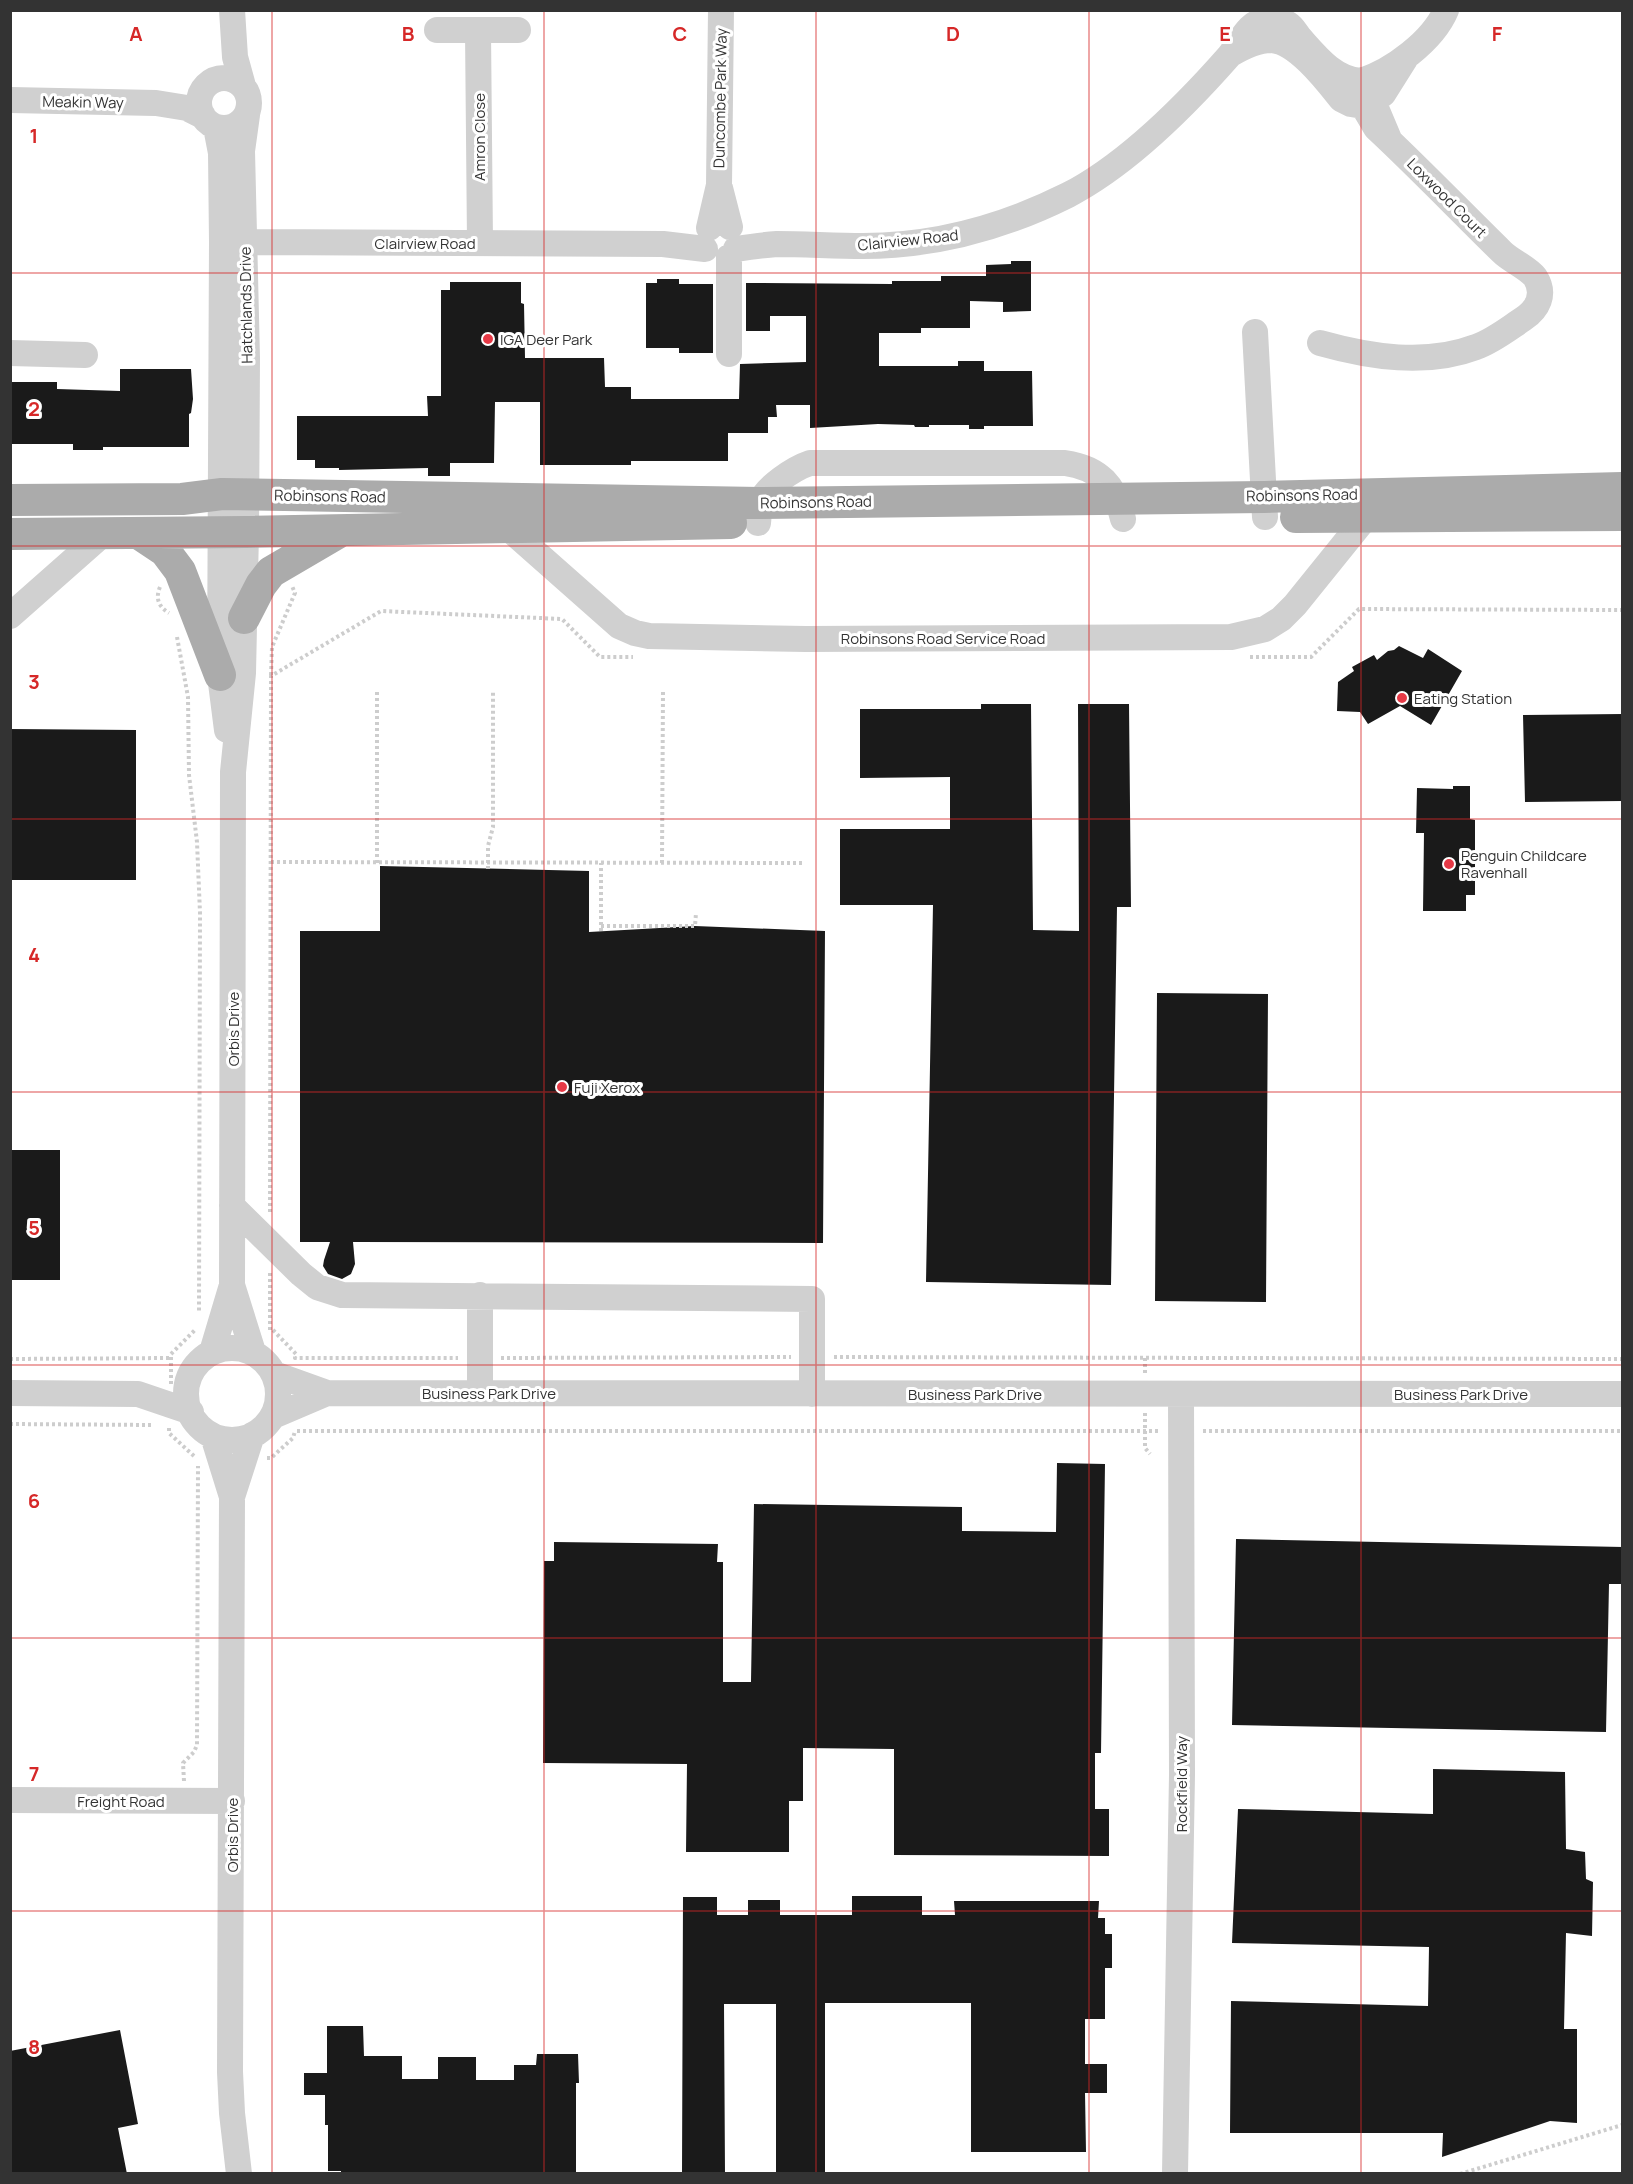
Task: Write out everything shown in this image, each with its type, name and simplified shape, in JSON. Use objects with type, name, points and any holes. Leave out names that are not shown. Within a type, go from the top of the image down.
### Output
[{"type":"main road","points":[[1575,489],[1623,474]]},
{"type":"main road","name":"Robinsons Road","points":[[10,534],[507,527],[759,513],[1264,507],[1623,488]]},
{"type":"main road","name":"Robinsons Road","points":[[10,500],[182,499],[234,494],[759,513]]},
{"type":"main road","name":"Robinsons Road","points":[[1264,507],[1366,517],[1623,516]]},
{"type":"main road","points":[[244,618],[261,585],[271,572],[341,531]]},
{"type":"main road","points":[[138,533],[165,551],[180,571],[220,675]]},
{"type":"street","points":[[231,10],[235,57],[249,100],[247,115],[237,125],[230,127],[209,121],[199,101],[208,84],[231,10]]},
{"type":"street","name":"Duncombe Park Way","points":[[721,10],[720,242],[729,303],[729,354]]},
{"type":"street","points":[[1273,23],[1281,42],[1294,49],[1341,99],[1351,104],[1366,96],[1375,76],[1405,59],[1431,32],[1446,10]]},
{"type":"street","name":"Clairview Road","points":[[233,241],[663,244],[720,242],[865,246],[964,235],[1012,220],[1070,194],[1122,159],[1172,116],[1231,54],[1253,24],[1266,18],[1273,23]]},
{"type":"street","points":[[437,30],[518,30]]},
{"type":"street","name":"Amron Close","points":[[478,31],[480,243]]},
{"type":"street","points":[[208,84],[229,77],[243,86]]},
{"type":"street","name":"Meakin Way","points":[[156,103],[187,96],[208,84]]},
{"type":"street","name":"Loxwood Court","points":[[1320,343],[1374,356],[1432,357],[1454,354],[1478,346],[1516,324],[1521,308],[1521,285],[1506,256],[1376,128],[1366,96]]},
{"type":"street","name":"Meakin Way","points":[[10,100],[156,103],[187,108],[209,121]]},
{"type":"street","name":"Hatchlands Drive","points":[[234,532],[233,241],[247,115]]},
{"type":"street","name":"Hatchlands Drive","points":[[209,121],[221,153],[233,241]]},
{"type":"street","points":[[1255,332],[1264,507]]},
{"type":"street","points":[[10,353],[85,355]]},
{"type":"street","name":"Robinsons Road Service Road","points":[[507,527],[603,614],[619,626],[649,636],[806,639],[1231,637],[1265,629],[1281,619],[1366,517]]},
{"type":"street","name":"Orbis Drive","points":[[234,532],[244,618],[243,673],[233,772],[232,1285],[252,1352]]},
{"type":"street","name":"Orbis Drive","points":[[233,772],[220,675],[234,532]]},
{"type":"street","points":[[10,616],[104,533]]},
{"type":"street","points":[[232,1206],[270,1245],[317,1287],[342,1295],[360,1293],[812,1299],[812,1394]]},
{"type":"street","name":"Orbis Drive","points":[[212,1352],[232,1285]]},
{"type":"street","points":[[480,1295],[480,1393]]},
{"type":"street","points":[[225,1348],[239,1348],[252,1352],[265,1361],[274,1374],[278,1388],[278,1402],[273,1416],[264,1427],[240,1439],[226,1439],[213,1436],[204,1430],[177,1392],[201,1360],[212,1352],[225,1348]]},
{"type":"street","name":"Business Park Drive","points":[[274,1374],[327,1392],[1623,1394]]},
{"type":"street","points":[[10,1394],[177,1392]]},
{"type":"street","name":"Business Park Drive","points":[[273,1416],[327,1392]]},
{"type":"street","name":"Rockfield Way","points":[[1175,2174],[1182,1775],[1181,1394]]},
{"type":"street","name":"Orbis Drive","points":[[232,1497],[252,1435]]},
{"type":"street","name":"Orbis Drive","points":[[213,1436],[232,1497],[230,2072],[239,2174]]},
{"type":"street","name":"Freight Road","points":[[10,1800],[232,1801]]},
{"type":"path","points":[[172,618],[159,604],[158,590],[163,582],[180,571]]},
{"type":"path","points":[[1240,657],[1311,657],[1359,609],[1623,610]]},
{"type":"path","points":[[639,657],[600,657],[562,619],[381,611],[271,676],[270,1330],[273,1330],[296,1354],[295,1358],[1623,1359]]},
{"type":"path","points":[[176,636],[188,697],[189,776],[197,842],[200,913],[199,1315]]},
{"type":"path","points":[[376,692],[376,863]]},
{"type":"path","points":[[488,866],[488,846],[493,827],[493,692]]},
{"type":"path","points":[[662,863],[663,692]]},
{"type":"path","points":[[271,862],[488,866],[601,863],[805,863]]},
{"type":"path","points":[[601,863],[601,929],[695,926],[696,913]]},
{"type":"path","points":[[185,1801],[183,1763],[194,1752],[197,1745],[198,1459],[169,1432],[177,1392],[171,1354],[199,1326]]},
{"type":"path","points":[[10,1359],[177,1392]]},
{"type":"path","points":[[10,1424],[177,1392]]},
{"type":"path","points":[[295,1431],[1623,1431]]},
{"type":"path","points":[[1460,2174],[1621,2126]]},
{"type":"building","points":[[1011,261],[1031,261],[1031,311],[1003,312],[1003,302],[970,301],[970,328],[921,328],[921,333],[879,333],[879,366],[958,366],[958,361],[984,361],[984,371],[1032,371],[1033,426],[984,426],[984,429],[969,429],[969,425],[915,427],[914,425],[878,424],[810,428],[810,405],[776,405],[777,417],[768,417],[768,433],[728,433],[728,461],[631,461],[631,465],[540,465],[540,402],[495,402],[494,463],[450,463],[450,476],[428,476],[428,468],[339,470],[339,468],[315,468],[315,460],[297,460],[297,416],[428,416],[427,396],[441,396],[441,290],[450,290],[450,282],[521,282],[521,303],[524,304],[525,358],[604,358],[605,387],[631,387],[631,399],[739,399],[740,364],[806,362],[806,316],[770,316],[770,331],[746,331],[746,283],[892,284],[892,281],[941,281],[941,276],[986,276],[986,265],[1011,264]]},
{"type":"building","points":[[657,279],[679,279],[679,284],[713,284],[713,353],[679,353],[679,348],[646,348],[646,283],[657,283]]},
{"type":"building","points":[[120,369],[191,369],[193,399],[189,414],[189,447],[103,447],[103,450],[73,450],[73,444],[10,444],[10,382],[57,382],[57,389],[120,391]]},
{"type":"building","points":[[1399,646],[1423,658],[1428,649],[1462,671],[1431,725],[1400,706],[1368,724],[1360,712],[1337,711],[1338,682],[1354,671],[1352,667],[1374,655],[1377,660]]},
{"type":"building","points":[[981,704],[1031,704],[1033,930],[1079,931],[1078,704],[1129,704],[1131,907],[1117,907],[1111,1285],[926,1282],[933,905],[840,905],[840,829],[950,829],[950,777],[860,778],[860,709],[981,709]]},
{"type":"building","points":[[1623,714],[1623,801],[1525,802],[1523,715]]},
{"type":"building","points":[[10,729],[136,730],[136,880],[10,880]]},
{"type":"building","name":"Penguin Childcare Ravenhall","points":[[1453,786],[1470,786],[1470,819],[1475,820],[1475,895],[1466,895],[1466,911],[1423,911],[1424,833],[1416,833],[1417,788],[1453,789]]},
{"type":"building","name":"Fuji Xerox","points":[[380,866],[589,871],[589,932],[695,926],[825,931],[823,1243],[353,1242],[355,1264],[351,1274],[342,1279],[328,1274],[323,1266],[330,1242],[300,1242],[300,931],[380,931]]},
{"type":"building","points":[[1157,993],[1268,994],[1266,1302],[1155,1301]]},
{"type":"building","points":[[10,1150],[60,1150],[60,1280],[10,1280]]},
{"type":"building","points":[[1057,1463],[1105,1464],[1101,1753],[1095,1753],[1095,1809],[1109,1809],[1109,1856],[894,1855],[894,1749],[803,1748],[803,1801],[789,1801],[789,1852],[686,1852],[687,1764],[543,1763],[544,1561],[554,1561],[554,1542],[718,1544],[717,1562],[723,1562],[723,1682],[751,1682],[754,1504],[962,1507],[962,1531],[1056,1532]]},
{"type":"building","points":[[1236,1539],[1623,1547],[1623,1584],[1609,1584],[1606,1732],[1232,1725]]},
{"type":"building","points":[[1433,1769],[1565,1772],[1566,1849],[1585,1852],[1586,1879],[1593,1882],[1592,1936],[1566,1933],[1564,2029],[1577,2029],[1577,2123],[1550,2121],[1442,2157],[1443,2133],[1230,2133],[1231,2001],[1428,2006],[1429,1947],[1232,1943],[1238,1809],[1433,1814]]},
{"type":"building","points":[[852,1896],[922,1896],[922,1915],[955,1915],[954,1901],[1099,1901],[1098,1918],[1105,1918],[1105,1934],[1112,1934],[1112,1968],[1105,1968],[1105,2019],[1085,2019],[1085,2064],[1107,2064],[1107,2093],[1085,2093],[1086,2152],[971,2152],[971,2003],[825,2003],[825,2174],[776,2174],[776,2004],[724,2004],[725,2174],[682,2174],[683,1897],[717,1897],[717,1915],[748,1915],[748,1900],[780,1900],[780,1915],[852,1915]]},
{"type":"building","points":[[327,2026],[363,2026],[364,2056],[402,2056],[402,2079],[438,2079],[438,2057],[476,2057],[476,2080],[514,2080],[514,2065],[536,2065],[537,2054],[578,2054],[576,2174],[341,2174],[341,2171],[328,2171],[328,2125],[325,2125],[325,2095],[304,2095],[304,2073],[327,2073]]},
{"type":"building","points":[[120,2030],[138,2124],[118,2128],[127,2174],[10,2174],[10,2051]]},
{"type":"place","name":"IGA Deer Park","points":[[488,339]]},
{"type":"place","name":"Eating Station","points":[[1402,698]]},
{"type":"place","name":"Penguin Childcare Ravenhall","points":[[1449,864]]},
{"type":"place","name":"Fuji Xerox","points":[[562,1087]]}]
